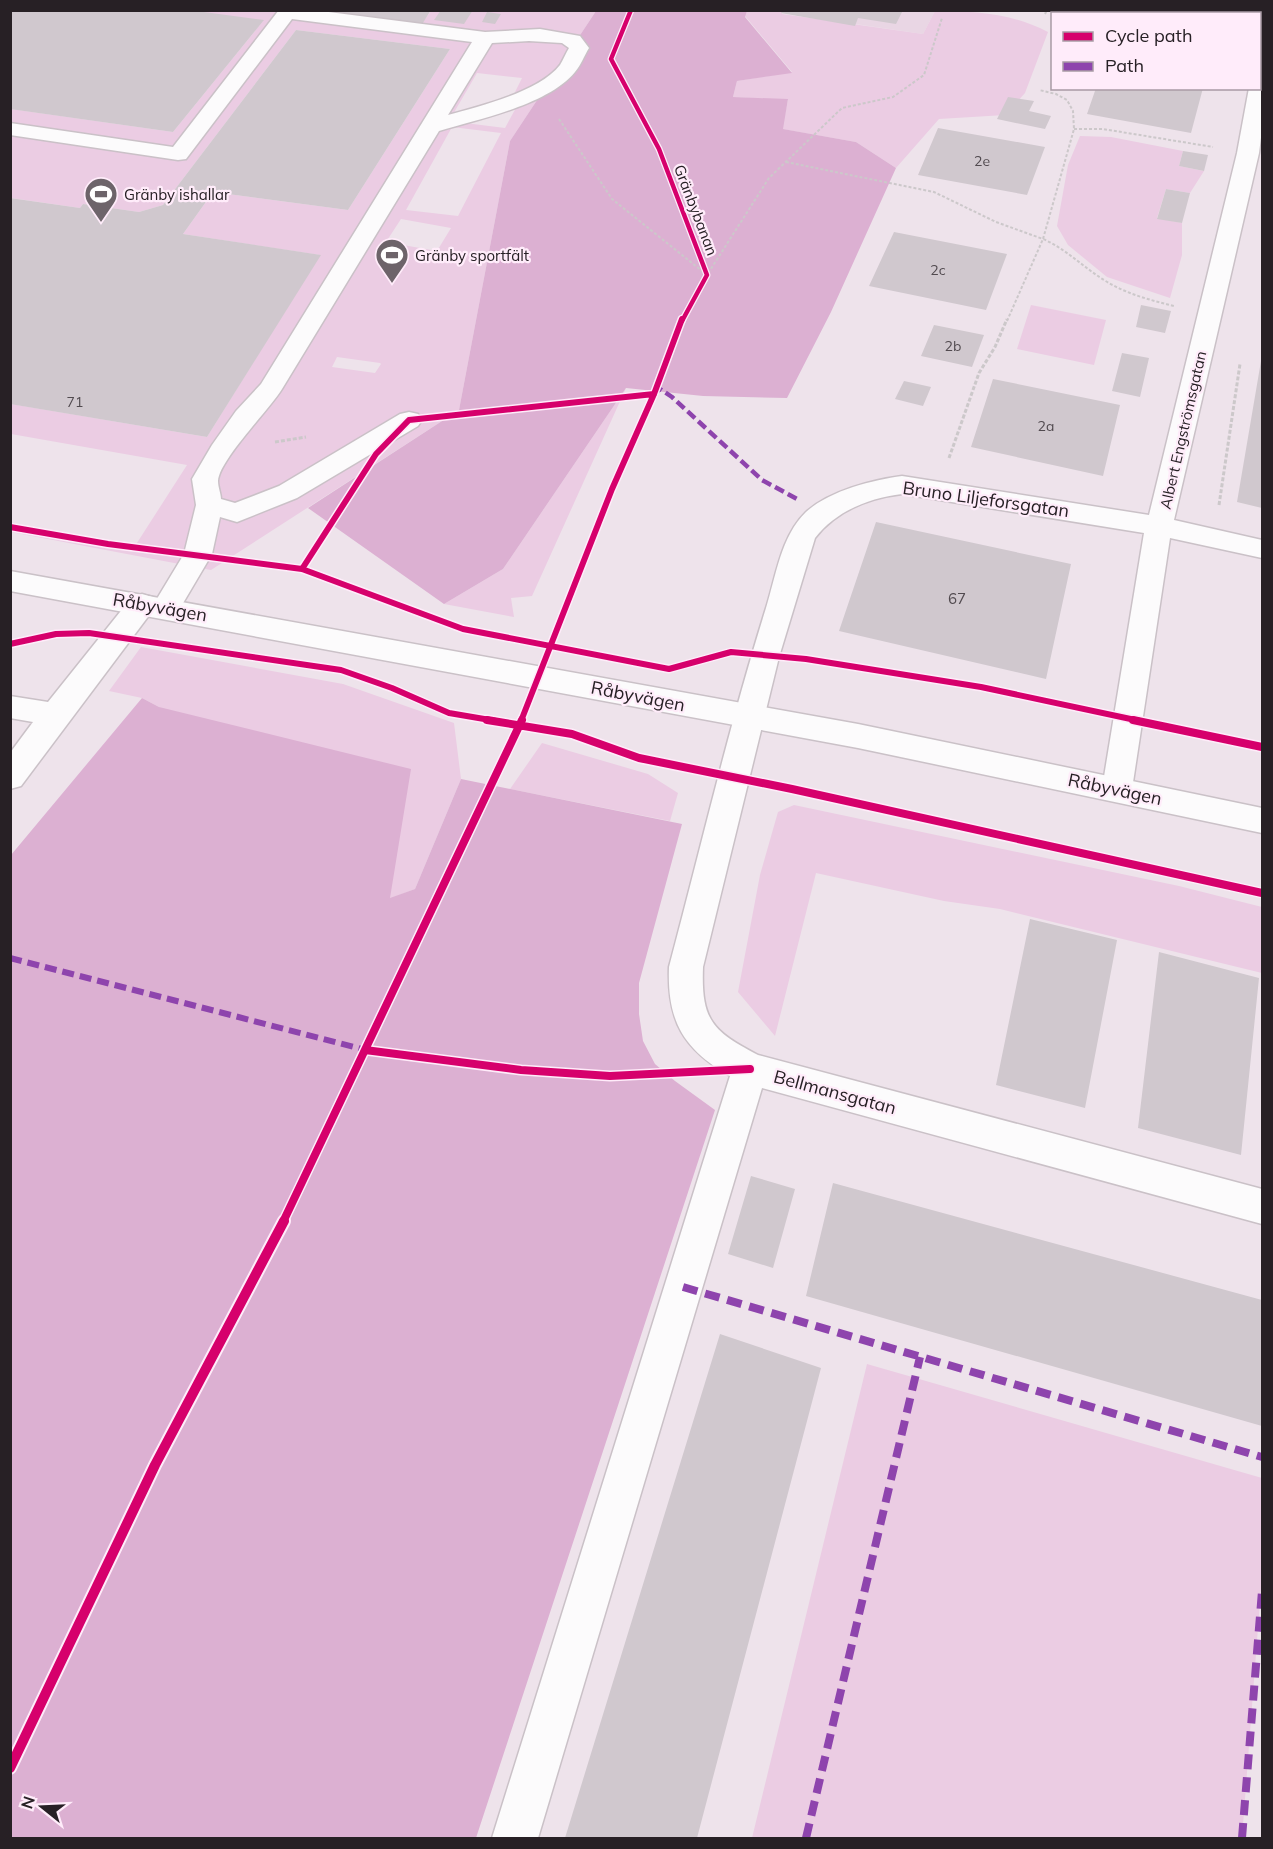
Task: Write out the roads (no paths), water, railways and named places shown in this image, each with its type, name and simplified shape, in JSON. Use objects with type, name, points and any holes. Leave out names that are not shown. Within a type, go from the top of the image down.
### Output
[{"type":"street","points":[[10,129],[178,154],[287,14],[485,38],[530,34],[573,40],[579,48],[566,70],[544,87],[429,127]]},
{"type":"street","points":[[10,777],[55,715],[198,554],[209,505],[205,479],[245,417],[270,389],[485,38]]},
{"type":"street","name":"Albert Engströmsgatan","points":[[1118,789],[1153,553],[1248,153],[1260,90]]},
{"type":"street","points":[[209,505],[237,513],[288,492],[409,420]]},
{"type":"street","name":"Bruno Liljeforsgatan","points":[[750,716],[765,657],[802,535],[816,518],[852,497],[878,488],[902,485],[1160,526],[1263,549]]},
{"type":"street","name":"Råbyvägen","points":[[10,581],[858,736],[1263,821]]},
{"type":"street","points":[[10,707],[55,715]]},
{"type":"street","name":"Bellmansgatan","points":[[750,716],[686,967],[684,987],[687,1013],[701,1036],[720,1053],[750,1069],[1263,1208]]},
{"type":"street","points":[[514,1839],[750,1069]]},
{"type":"place","name":"Gränby ishallar","points":[[101,223]]},
{"type":"place","name":"Gränby sportfält","points":[[392,284]]}]
